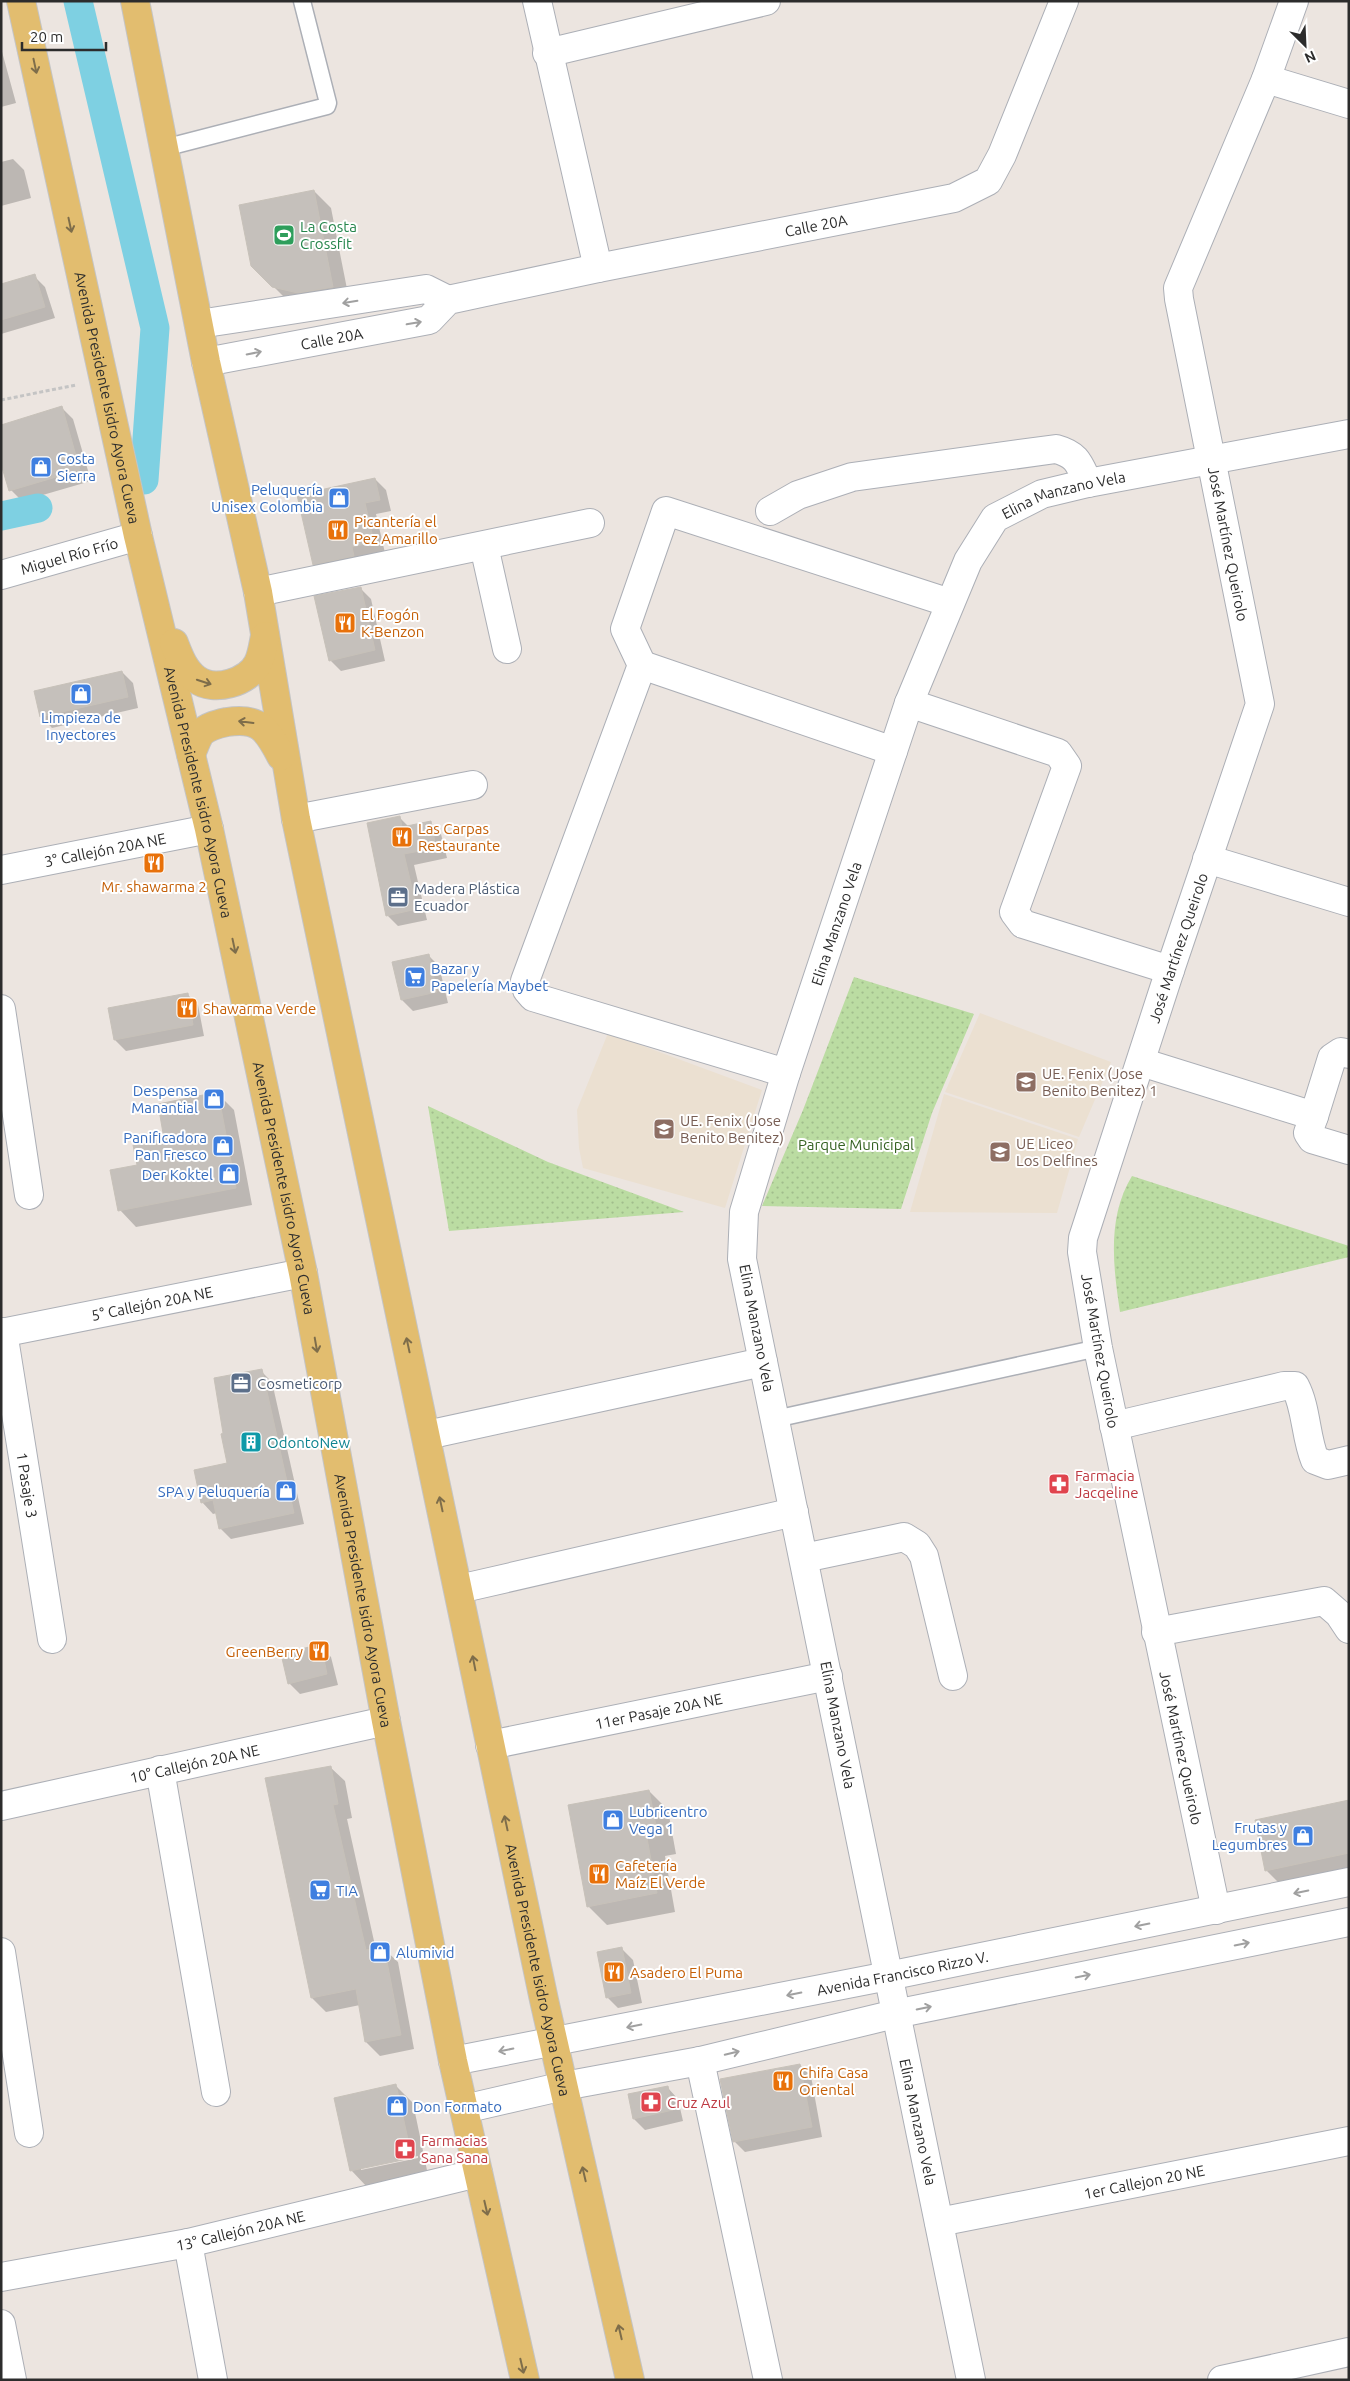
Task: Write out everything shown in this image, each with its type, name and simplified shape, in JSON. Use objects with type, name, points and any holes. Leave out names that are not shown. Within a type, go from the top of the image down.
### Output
[{"type":"main road","name":"Avenida Presidente Isidro Ayora Cueva","points":[[21,1],[138,536],[209,829],[303,1273],[386,1721],[453,2061],[525,2380]]},
{"type":"main road","name":"Avenida Presidente Isidro Ayora Cueva","points":[[135,1],[206,362],[258,592],[296,819],[427,1435],[490,1744],[630,2380]]},
{"type":"main road","points":[[149,581],[183,664],[197,680],[211,684],[230,684],[247,676],[258,664],[266,635]]},
{"type":"main road","points":[[191,754],[201,733],[216,724],[250,721],[262,727],[272,738],[287,768]]},
{"type":"street","points":[[537,1],[547,53],[598,268]]},
{"type":"street","points":[[547,53],[766,1]]},
{"type":"street","name":"Calle 20A","points":[[206,362],[429,320],[448,300],[598,268],[954,198],[988,181],[1002,154],[1064,1]]},
{"type":"street","name":"José Martínez Queirolo","points":[[1216,1910],[1156,1632],[1098,1348],[1082,1252],[1083,1238],[1170,970],[1260,704],[1178,288],[1266,79],[1294,1]]},
{"type":"street","points":[[1266,79],[1349,104]]},
{"type":"street","points":[[199,324],[426,289],[448,300]]},
{"type":"street","name":"Elina Manzano Vela","points":[[971,2380],[742,1259],[744,1212],[786,1073],[909,703],[968,561],[995,518],[1042,494],[1088,483],[1349,434]]},
{"type":"street","points":[[770,511],[798,495],[852,477],[1056,449],[1068,452],[1076,457],[1088,483]]},
{"type":"street","points":[[786,1073],[533,996],[528,990],[525,981],[642,665],[625,629],[666,511],[950,603]]},
{"type":"street","points":[[258,592],[590,523]]},
{"type":"street","name":"Miguel Río Frío","points":[[1,576],[138,536]]},
{"type":"street","points":[[484,546],[507,649]]},
{"type":"street","points":[[642,665],[893,751]]},
{"type":"street","points":[[909,703],[1058,753],[1067,766],[1014,912],[1023,924],[1170,970]]},
{"type":"street","points":[[296,819],[472,785]]},
{"type":"street","name":"3° Callejón 20A NE","points":[[1,870],[209,829]]},
{"type":"street","points":[[1208,859],[1349,902]]},
{"type":"street","points":[[1,1009],[29,1195]]},
{"type":"street","points":[[1349,1054],[1341,1052],[1332,1058],[1308,1133],[1312,1139],[1349,1150]]},
{"type":"street","points":[[1141,1062],[1314,1116]]},
{"type":"street","name":"5° Callejón 20A NE","points":[[2,1332],[303,1273]]},
{"type":"street","name":"1 Pasaje 3","points":[[2,1332],[52,1639]]},
{"type":"street","points":[[427,1435],[763,1362]]},
{"type":"street","points":[[1114,1426],[1284,1386],[1295,1386],[1300,1396],[1310,1448],[1315,1460],[1328,1465],[1349,1460]]},
{"type":"street","points":[[459,1589],[794,1512]]},
{"type":"street","points":[[804,1558],[904,1537],[917,1545],[924,1556],[953,1676]]},
{"type":"street","points":[[1156,1632],[1324,1601],[1339,1614],[1349,1629]]},
{"type":"street","name":"11er Pasaje 20A NE","points":[[490,1744],[828,1676]]},
{"type":"street","name":"10° Callejón 20A NE","points":[[1,1806],[386,1721]]},
{"type":"street","points":[[160,1770],[216,2092]]},
{"type":"street","name":"Avenida Francisco Rizzo V.","points":[[453,2061],[888,1976],[1349,1882]]},
{"type":"street","points":[[464,2109],[564,2086],[700,2060],[895,2014],[1349,1922]]},
{"type":"street","points":[[1,1952],[29,2133]]},
{"type":"street","points":[[700,2060],[768,2380]]},
{"type":"street","name":"1er Callejon 20 NE","points":[[939,2222],[1349,2140]]},
{"type":"street","name":"13° Callejón 20A NE","points":[[1,2277],[188,2243],[478,2174]]},
{"type":"street","points":[[188,2243],[213,2380]]},
{"type":"street","points":[[1,2324],[12,2380]]},
{"type":"street","points":[[1222,2380],[1349,2352]]},
{"type":"lane","points":[[164,148],[327,106],[328,103],[302,1]]},
{"type":"lane","points":[[775,1419],[1098,1348]]},
{"type":"path","points":[[1,400],[104,380]]},
{"type":"shaded area","name":"UE. Fenix (Jose Benito Benitez) 1","points":[[980,1013],[1111,1062],[1079,1137],[945,1092]]},
{"type":"shaded area","name":"UE. Fenix (Jose Benito Benitez)","points":[[608,1033],[762,1090],[725,1208],[583,1168],[579,1148],[577,1110]]},
{"type":"shaded area","name":"UE Liceo Los Delfines","points":[[944,1094],[1078,1139],[1057,1213],[910,1212]]},
{"type":"green space","name":"Parque Municipal","points":[[854,977],[974,1014],[932,1113],[901,1209],[762,1206],[803,1110]]},
{"type":"green space","points":[[428,1106],[548,1162],[684,1212],[449,1231]]},
{"type":"green space","points":[[1132,1176],[1349,1246],[1349,1257],[1120,1312],[1114,1260],[1115,1225],[1124,1192]]},
{"type":"building","name":"La Costa Crossfit","points":[[314,190],[333,287],[298,293],[272,287],[251,266],[239,205]]},
{"type":"building","points":[[35,274],[45,307],[1,320],[1,284]]},
{"type":"building","points":[[62,406],[80,470],[9,491],[1,464],[1,425]]},
{"type":"building","points":[[375,478],[380,500],[365,503],[374,542],[352,547],[354,556],[313,565],[297,495]]},
{"type":"building","name":"El Fogón K-Benzon","points":[[361,587],[375,650],[329,661],[314,596]]},
{"type":"building","name":"Limpieza de Inyectores","points":[[122,671],[128,697],[40,717],[34,691]]},
{"type":"building","points":[[400,816],[402,827],[431,821],[436,848],[404,854],[417,909],[386,916],[367,823]]},
{"type":"building","name":"Bazar y Papelería Maybet","points":[[429,954],[437,992],[401,1000],[392,962]]},
{"type":"building","points":[[188,993],[193,1025],[114,1040],[108,1008]]},
{"type":"building","points":[[218,1092],[236,1188],[118,1211],[110,1170],[137,1165],[133,1145],[164,1139],[158,1104]]},
{"type":"building","points":[[262,1369],[294,1513],[219,1529],[213,1500],[201,1503],[194,1470],[227,1463],[221,1434],[223,1433],[214,1378]]},
{"type":"building","points":[[321,1644],[327,1674],[288,1684],[281,1654]]},
{"type":"building","points":[[331,1766],[338,1804],[333,1805],[366,1950],[384,1946],[401,2035],[365,2042],[356,1989],[311,1998],[265,1778]]},
{"type":"building","points":[[649,1790],[658,1836],[647,1838],[657,1893],[587,1907],[568,1805]]},
{"type":"building","name":"Frutas y Legumbres","points":[[1349,1800],[1349,1853],[1265,1871],[1255,1820]]},
{"type":"building","name":"Asadero El Puma","points":[[622,1947],[631,1993],[606,1998],[597,1952]]},
{"type":"building","points":[[800,2064],[812,2127],[733,2142],[720,2079]]},
{"type":"building","points":[[396,2084],[412,2158],[350,2171],[334,2098]]},
{"type":"building","name":"Cruz Azul","points":[[668,2086],[673,2110],[633,2119],[628,2094]]},
{"type":"waterway","points":[[78,1],[155,328],[144,480]]},
{"type":"waterway","points":[[1,516],[38,508]]},
{"type":"place","name":"La Costa Crossfit","points":[[284,235]]},
{"type":"place","name":"Costa Sierra","points":[[41,467]]},
{"type":"place","name":"Peluquería Unisex Colombia","points":[[339,498]]},
{"type":"place","name":"Picantería el Pez Amarillo","points":[[338,530]]},
{"type":"place","name":"El Fogón K-Benzon","points":[[345,623]]},
{"type":"place","name":"Limpieza de Inyectores","points":[[81,694]]},
{"type":"place","name":"Las Carpas Restaurante","points":[[402,837]]},
{"type":"place","name":"Mr. shawarma 2","points":[[154,863]]},
{"type":"place","name":"Madera Plástica Ecuador","points":[[398,897]]},
{"type":"place","name":"Bazar y Papelería Maybet","points":[[415,977]]},
{"type":"place","name":"Shawarma Verde","points":[[187,1008]]},
{"type":"place","name":"UE. Fenix (Jose Benito Benitez) 1","points":[[1026,1082]]},
{"type":"place","name":"Despensa Manantial","points":[[214,1099]]},
{"type":"place","name":"UE. Fenix (Jose Benito Benitez)","points":[[664,1129]]},
{"type":"place","name":"Panificadora Pan Fresco","points":[[223,1146]]},
{"type":"place","name":"UE Liceo Los Delfines","points":[[1000,1152]]},
{"type":"place","name":"Der Koktel","points":[[229,1174]]},
{"type":"place","name":"Cosmeticorp","points":[[241,1383]]},
{"type":"place","name":"OdontoNew","points":[[251,1442]]},
{"type":"place","name":"Farmacia Jacqeline","points":[[1059,1484]]},
{"type":"place","name":"SPA y Peluquería","points":[[286,1491]]},
{"type":"place","name":"GreenBerry","points":[[319,1651]]},
{"type":"place","name":"Lubricentro Vega 1","points":[[613,1820]]},
{"type":"place","name":"Frutas y Legumbres","points":[[1303,1836]]},
{"type":"place","name":"Cafetería Maíz El Verde","points":[[599,1874]]},
{"type":"place","name":"TIA","points":[[320,1890]]},
{"type":"place","name":"Alumivid","points":[[380,1952]]},
{"type":"place","name":"Asadero El Puma","points":[[614,1972]]},
{"type":"place","name":"Chifa Casa Oriental","points":[[783,2081]]},
{"type":"place","name":"Cruz Azul","points":[[651,2102]]},
{"type":"place","name":"Don Formato","points":[[397,2106]]},
{"type":"place","name":"Farmacias Sana Sana","points":[[405,2149]]}]
